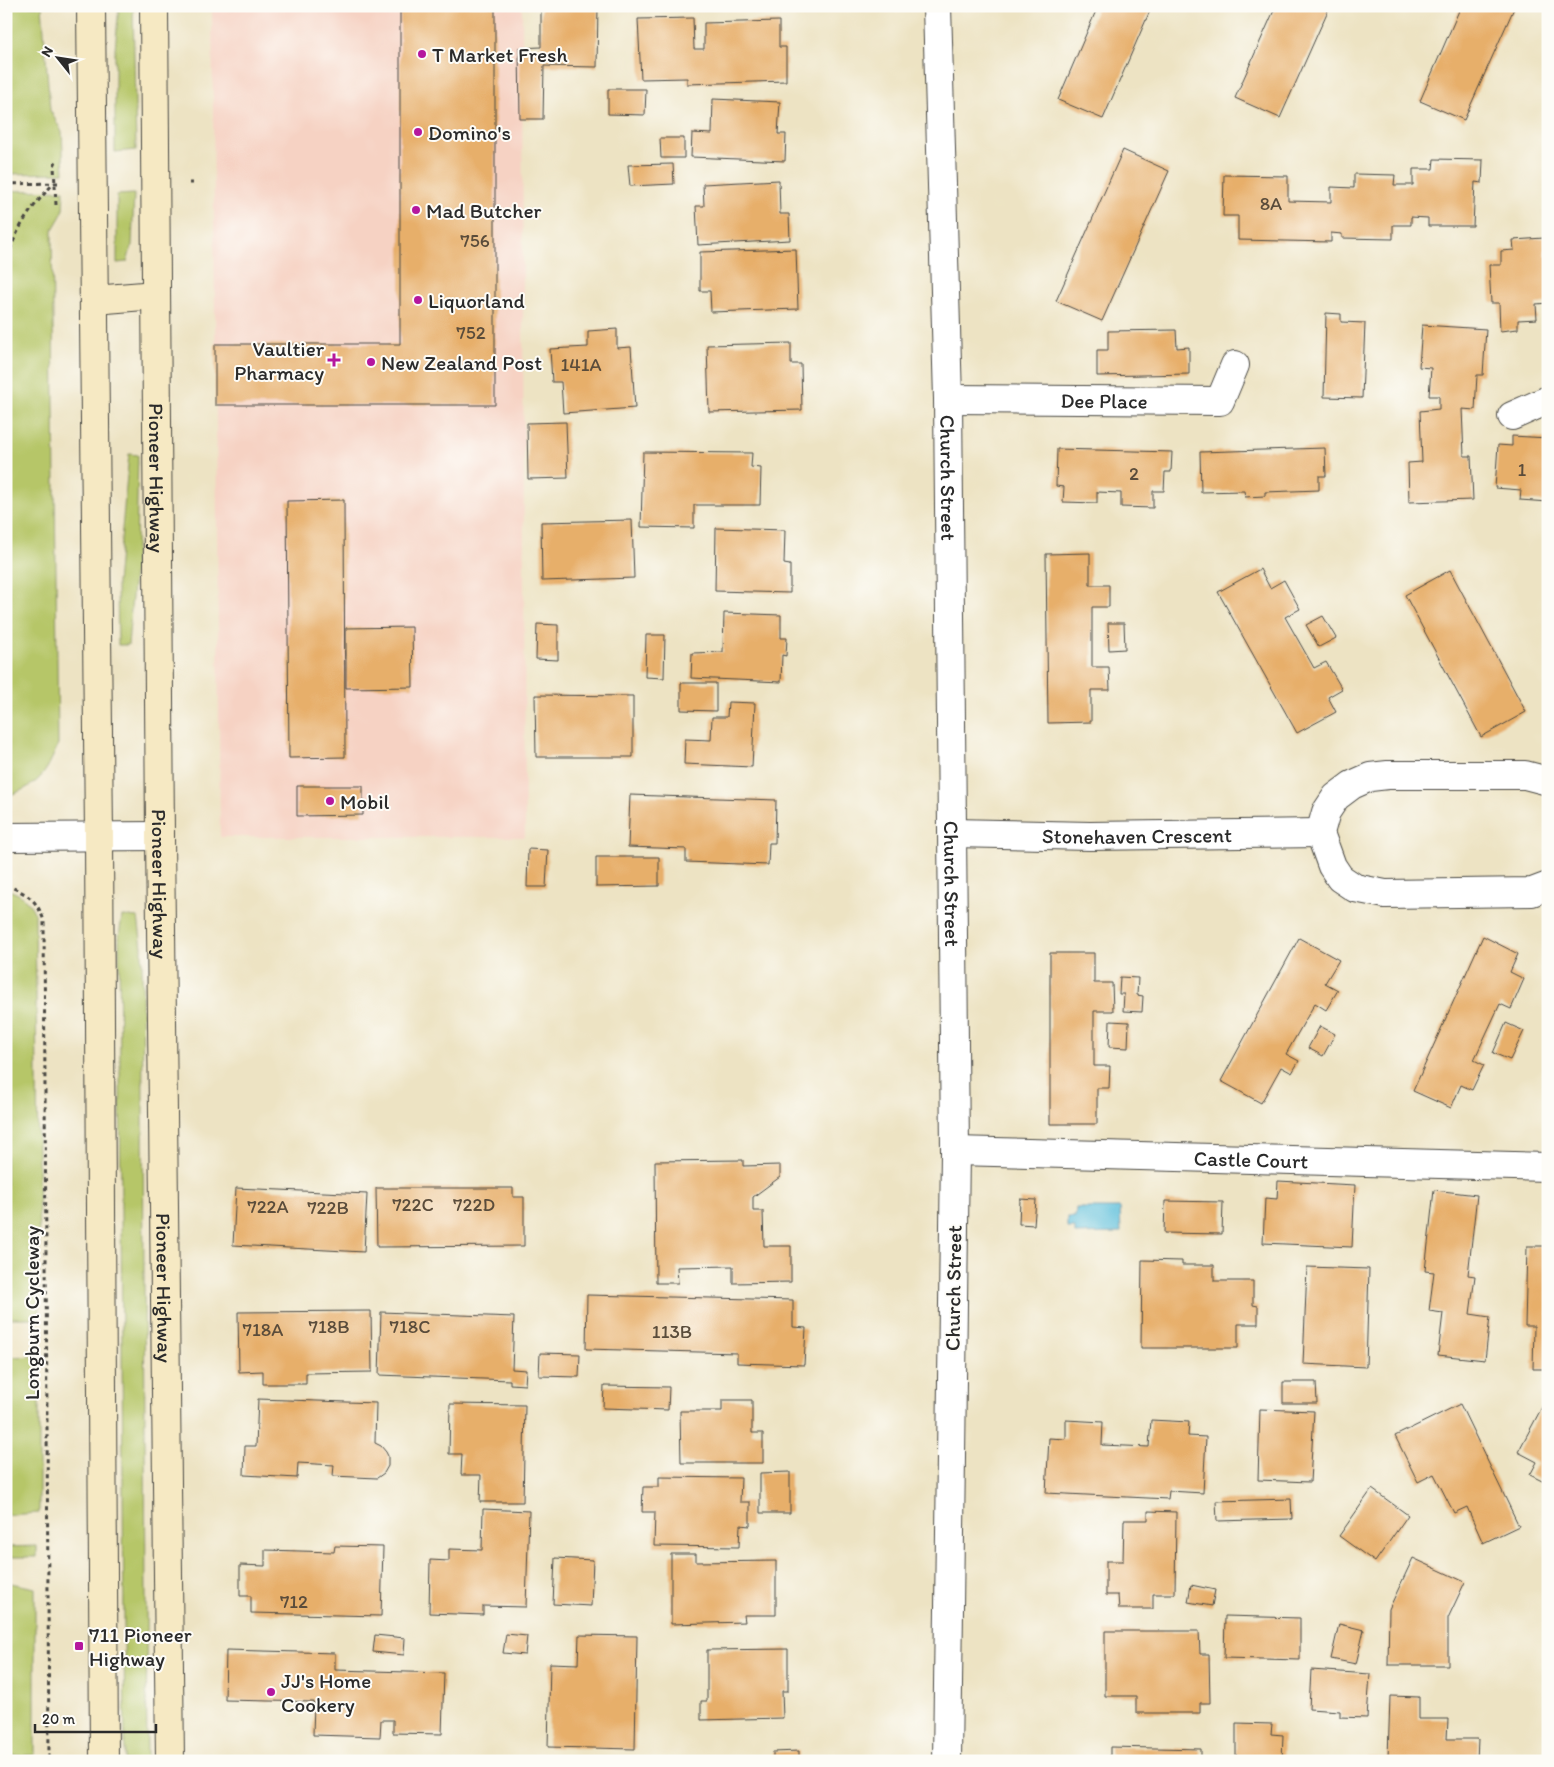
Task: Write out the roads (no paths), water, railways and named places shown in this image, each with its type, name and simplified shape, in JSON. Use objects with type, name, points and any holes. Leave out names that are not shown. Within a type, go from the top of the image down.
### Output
[{"type":"main road","points":[[91,6],[99,837],[104,1761]]},
{"type":"main road","name":"Pioneer Highway","points":[[154,6],[160,836],[170,1761]]},
{"type":"main road","points":[[94,300],[156,295]]},
{"type":"street","name":"Church Street","points":[[937,6],[948,399],[955,1151],[947,1761]]},
{"type":"street","name":"Dee Place","points":[[948,399],[1220,401],[1235,365]]},
{"type":"street","points":[[1512,416],[1548,400]]},
{"type":"street","points":[[1548,781],[1525,775],[1388,775],[1370,777],[1352,785],[1336,797],[1326,812],[1320,833],[1326,852],[1336,872],[1340,878],[1355,888],[1385,894],[1532,892],[1548,886]]},
{"type":"street","name":"Stonehaven Crescent","points":[[953,833],[1100,836],[1320,833]]},
{"type":"street","points":[[6,837],[160,836]]},
{"type":"street","name":"Castle Court","points":[[955,1151],[1548,1167]]},
{"type":"water","points":[[1076,1208],[1120,1208],[1121,1233],[1075,1234],[1075,1228],[1067,1228],[1067,1217],[1075,1217]]},
{"type":"place","name":"T Market Fresh","points":[[422,54]]},
{"type":"place","name":"Domino's","points":[[418,132]]},
{"type":"place","name":"Mad Butcher","points":[[416,210]]},
{"type":"place","name":"Liquorland","points":[[418,300]]},
{"type":"place","name":"Vaultier Pharmacy","points":[[334,360]]},
{"type":"place","name":"New Zealand Post","points":[[371,362]]},
{"type":"place","name":"Mobil","points":[[330,801]]},
{"type":"place","name":"711 Pioneer Highway","points":[[79,1646]]},
{"type":"place","name":"JJ's Home Cookery","points":[[271,1692]]}]
